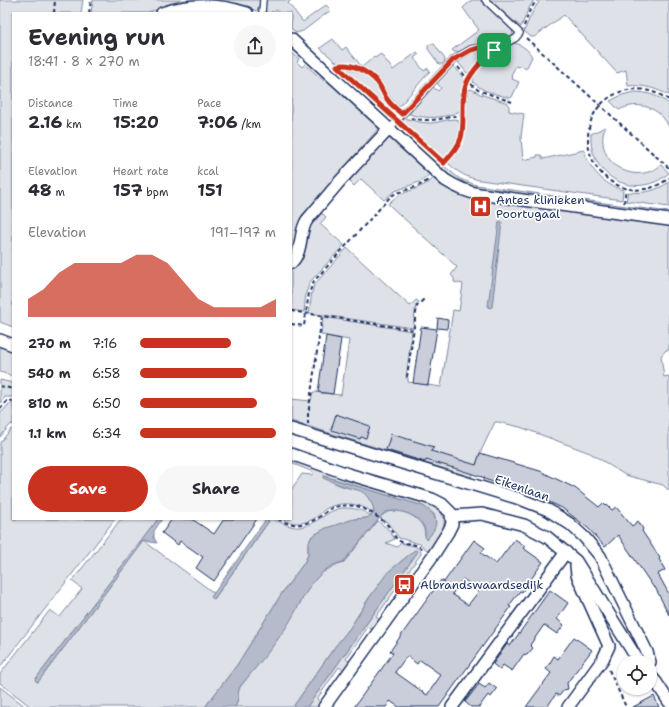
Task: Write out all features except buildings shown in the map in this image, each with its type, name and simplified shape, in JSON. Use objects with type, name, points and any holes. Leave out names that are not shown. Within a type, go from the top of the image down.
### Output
[{"type":"street","points":[[167,12],[194,6],[223,7],[243,12]]},
{"type":"street","points":[[292,40],[333,69],[389,129],[440,167],[455,186],[468,192],[479,194],[669,220]]},
{"type":"street","points":[[292,263],[299,253],[303,226],[307,220],[389,129]]},
{"type":"street","points":[[0,340],[12,344]]},
{"type":"street","name":"Eikenlaan","points":[[292,429],[520,499],[548,510],[570,524],[585,538],[600,556],[648,655]]},
{"type":"street","points":[[292,454],[348,474],[432,499],[446,507],[452,516],[450,528],[431,558],[324,707]]},
{"type":"street","points":[[452,516],[482,514],[524,525],[547,537],[576,561],[635,655]]},
{"type":"street","points":[[452,707],[566,552]]},
{"type":"street","points":[[568,707],[603,659],[609,646],[577,575],[576,561]]},
{"type":"street","points":[[657,685],[669,702]]},
{"type":"lane","points":[[262,12],[263,0]]},
{"type":"lane","points":[[389,129],[453,60],[471,50],[512,40],[520,33],[485,0]]},
{"type":"path","points":[[54,12],[55,0]]},
{"type":"path","points":[[89,12],[91,0]]},
{"type":"path","points":[[536,0],[530,10],[525,26],[520,33],[669,168]]},
{"type":"path","points":[[292,324],[304,326],[309,293],[314,281],[391,196],[400,191],[423,184],[454,153],[461,138],[464,94],[468,80],[482,61],[494,50],[496,44]]},
{"type":"path","points":[[453,60],[468,80],[478,90],[512,102]]},
{"type":"path","points":[[333,69],[341,65],[356,68],[368,73],[379,84],[389,101],[402,114],[412,118],[423,121],[435,121],[463,114]]},
{"type":"path","points":[[333,69],[342,71]]},
{"type":"path","points":[[669,100],[654,92],[644,89],[633,89],[615,94],[600,105],[594,112],[589,126],[587,140],[589,152],[594,163],[601,174],[615,184],[626,188],[645,189],[655,186],[669,178]]},
{"type":"path","points":[[439,158],[440,167]]},
{"type":"path","points":[[440,167],[448,167]]},
{"type":"path","points":[[624,203],[626,188]]},
{"type":"path","points":[[407,377],[417,306],[424,299]]},
{"type":"path","points":[[292,311],[414,330]]},
{"type":"path","points":[[308,435],[308,415],[322,316]]},
{"type":"path","points":[[0,386],[12,389]]},
{"type":"path","points":[[0,409],[8,400],[12,401]]},
{"type":"path","points":[[280,520],[290,524],[301,524],[313,521],[327,511],[340,506],[355,506],[368,512],[383,522],[390,528],[398,540],[417,545],[431,558]]},
{"type":"path","points":[[603,659],[626,707]]},
{"type":"shaded area","points":[[0,0],[83,0],[81,12],[12,12],[12,327],[0,322]]},
{"type":"shaded area","points":[[93,0],[261,0],[257,11],[247,8],[161,8],[151,12],[91,12]]},
{"type":"shaded area","points":[[266,0],[291,0],[288,3],[303,22],[326,5],[331,10],[303,31],[296,33],[292,29],[292,12],[279,12],[276,10],[275,12],[266,12]]},
{"type":"shaded area","points":[[472,0],[480,0],[512,29],[513,35],[504,40],[477,45],[454,52],[452,50],[479,30],[463,8]]},
{"type":"shaded area","points":[[489,0],[534,0],[521,27]]},
{"type":"shaded area","points":[[540,0],[669,0],[669,95],[649,88],[628,86],[626,70],[617,73],[564,15],[534,37],[531,37],[524,31]]},
{"type":"shaded area","points":[[333,39],[342,50],[346,47],[362,67],[336,62],[320,48]]},
{"type":"shaded area","points":[[515,43],[525,48],[532,57],[526,69],[520,65],[519,67],[516,66],[511,75],[513,77],[512,79],[519,82],[512,97],[510,98],[490,92],[473,82],[477,70],[482,64],[496,53]]},
{"type":"shaded area","points":[[430,44],[434,44],[445,59],[444,64],[439,64],[428,49]]},
{"type":"shaded area","points":[[490,50],[469,73],[467,73],[458,62],[468,54]]},
{"type":"shaded area","points":[[417,52],[419,54],[414,58],[424,71],[428,68],[430,71],[399,107],[390,97],[381,82],[362,67],[374,57],[375,58],[381,54],[393,70]]},
{"type":"shaded area","points":[[292,53],[299,59],[297,62],[302,67],[305,64],[324,81],[327,78],[380,127],[331,182],[331,185],[309,210],[301,216],[298,226],[295,250],[292,254]]},
{"type":"shaded area","points":[[453,66],[464,79],[460,111],[441,117],[421,117],[409,114],[433,87],[438,91],[441,88],[437,83]]},
{"type":"shaded area","points":[[343,68],[363,74],[369,78],[395,111],[393,113]]},
{"type":"shaded area","points":[[337,69],[389,117],[387,119],[334,72]]},
{"type":"shaded area","points":[[471,89],[480,94],[508,103],[509,111],[524,114],[521,137],[523,160],[537,157],[537,155],[541,155],[543,159],[584,150],[586,157],[598,175],[616,188],[623,190],[622,200],[480,180],[462,174],[455,169],[448,163],[457,151],[462,139],[466,95],[468,90]]},
{"type":"shaded area","points":[[634,92],[653,95],[669,104],[669,127],[660,114],[648,107],[634,106],[619,110],[610,101],[622,95]]},
{"type":"shaded area","points":[[405,118],[427,123],[453,119],[458,120],[460,125],[459,136],[451,152],[444,160],[402,122]]},
{"type":"shaded area","points":[[399,125],[441,163],[438,166],[396,128]]},
{"type":"shaded area","points":[[605,127],[603,139],[605,151],[610,160],[618,167],[628,172],[639,174],[650,171],[661,165],[669,173],[656,181],[642,185],[629,185],[616,180],[606,173],[597,162],[592,149],[591,134]]},
{"type":"shaded area","points":[[390,135],[431,173],[422,181],[395,191],[384,200],[361,179],[354,186],[350,180]]},
{"type":"shaded area","points":[[444,166],[460,179],[476,185],[669,212],[669,216],[473,188],[449,175],[442,169]]},
{"type":"shaded area","points":[[435,177],[483,200],[669,226],[669,350],[666,350],[661,356],[664,377],[669,376],[669,491],[663,485],[625,475],[590,453],[520,427],[498,422],[495,422],[471,477],[292,421],[292,399],[311,401],[313,392],[341,395],[349,340],[321,335],[323,317],[412,331],[406,378],[408,378],[408,382],[441,387],[453,310],[459,311],[463,284],[454,282],[454,278],[451,275],[457,267],[388,204],[399,195],[430,182]]},
{"type":"shaded area","points":[[669,182],[669,207],[626,201],[628,192],[639,193],[649,191],[659,188]]},
{"type":"shaded area","points":[[317,214],[323,214],[326,217],[320,224],[344,245],[310,282],[306,293],[304,312],[292,310],[292,268],[303,259],[308,225]]},
{"type":"shaded area","points":[[347,248],[410,306],[416,300],[419,302],[416,305],[413,328],[309,313],[314,285]]},
{"type":"shaded area","points":[[0,345],[12,349],[12,376],[0,372]]},
{"type":"shaded area","points":[[0,380],[12,383],[12,397],[5,397],[0,403]]},
{"type":"shaded area","points":[[9,404],[12,404],[12,424],[0,437],[0,414]]},
{"type":"shaded area","points":[[12,430],[12,520],[114,520],[0,667],[0,443]]},
{"type":"shaded area","points":[[292,459],[433,505],[443,516],[444,522],[441,534],[429,552],[420,544],[399,538],[387,522],[380,518],[385,513],[400,511],[407,513],[420,522],[424,528],[425,535],[436,521],[434,514],[423,506],[324,476],[339,485],[362,491],[369,497],[374,513],[356,505],[343,504],[324,510],[315,518],[307,522],[294,523],[284,520],[292,520],[292,489],[302,474],[312,475],[313,472],[292,463]]},
{"type":"shaded area","points":[[336,509],[357,509],[371,516],[367,518],[354,519],[331,527],[312,536],[308,544],[308,555],[304,563],[282,593],[237,665],[205,707],[31,707],[0,683],[0,674],[50,610],[60,617],[82,589],[72,581],[120,520],[157,520],[35,680],[38,682],[144,541],[214,593],[212,597],[214,599],[269,521],[268,520],[275,520],[291,526],[300,527],[306,526]]},
{"type":"shaded area","points":[[378,521],[388,529],[395,539],[386,543],[397,547],[401,543],[415,546],[421,551],[421,554],[376,617],[380,620],[373,630],[368,627],[346,659],[350,662],[344,671],[339,667],[317,699],[321,703],[318,707],[307,707],[417,553],[415,550],[393,568],[369,598],[350,628],[334,648],[293,707],[235,707],[240,687],[295,611],[313,581],[324,571],[344,562]]},
{"type":"shaded area","points":[[0,687],[26,707],[0,707]]},
{"type":"water","points":[[501,221],[492,307],[490,308],[488,306],[499,222]]},
{"type":"water","points":[[323,476],[423,506],[429,510],[435,518],[436,522],[433,531],[426,540],[424,527],[417,519],[407,513],[389,511],[384,513],[343,562],[332,566],[323,572],[308,589],[291,620],[280,636],[240,687],[235,707],[205,707],[237,665],[282,593],[304,563],[308,555],[308,544],[312,536],[326,528],[354,519],[367,518],[374,513],[373,505],[365,494],[359,490],[323,478]]},
{"type":"water","points":[[157,520],[161,520],[154,531],[154,538],[157,543],[144,541],[38,682],[35,680]]},
{"type":"water","points":[[265,520],[269,521],[214,599],[211,597]]},
{"type":"water","points":[[415,550],[417,553],[307,707],[293,707],[334,648],[350,628],[387,573]]},
{"type":"place","name":"Antes klinieken Poortugaal","points":[[480,207]]},
{"type":"place","name":"Albrandswaardsedijk","points":[[405,585]]},
{"type":"route","points":[[496,44],[494,50],[482,61],[468,80],[464,94],[461,138],[454,153],[444,163],[337,66],[348,66],[368,73],[379,84],[389,101],[402,114],[453,60],[466,51],[496,44]]}]
